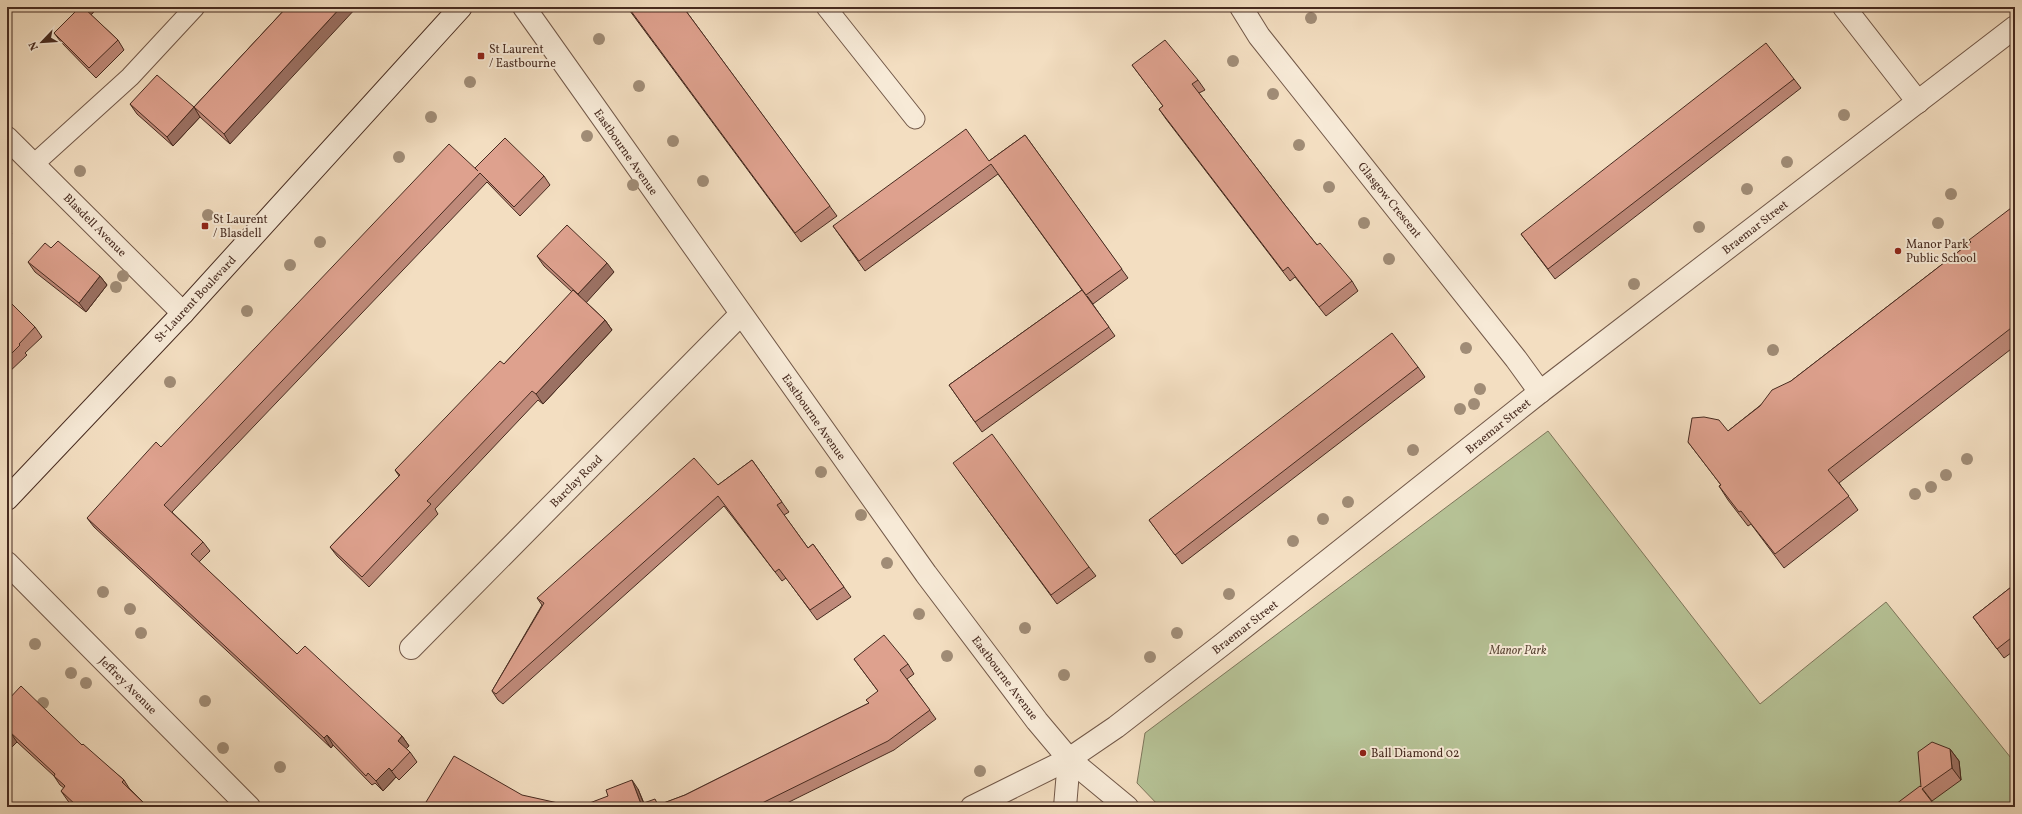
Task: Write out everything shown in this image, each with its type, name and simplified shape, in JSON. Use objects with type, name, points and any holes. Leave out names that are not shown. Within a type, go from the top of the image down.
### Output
[{"type":"street","name":"St-Laurent Boulevard","points":[[7,499],[183,313],[461,7]]},
{"type":"street","name":"Eastbourne Avenue","points":[[524,7],[926,574],[1037,721],[1069,759],[1127,807]]},
{"type":"street","name":"Glasgow Crescent","points":[[1241,7],[1259,36],[1511,352],[1540,392]]},
{"type":"street","points":[[1844,7],[1918,102]]},
{"type":"street","name":"Braemar Street","points":[[972,807],[1069,759],[1116,727],[1224,644],[1540,392],[2015,27]]},
{"type":"street","name":"Blasdell Avenue","points":[[7,138],[183,313]]},
{"type":"street","name":"Barclay Road","points":[[411,648],[741,314]]},
{"type":"street","name":"Jeffrey Avenue","points":[[7,563],[248,807]]},
{"type":"street","points":[[1064,807],[1069,759]]},
{"type":"lane","points":[[34,164],[130,77],[195,7]]},
{"type":"lane","points":[[826,7],[915,119]]},
{"type":"green space","name":"Manor Park","points":[[1548,431],[1760,704],[1886,602],[2015,763],[2015,807],[1160,807],[1137,783],[1145,733]]},
{"type":"building","points":[[80,7],[83,7],[118,40],[89,68],[54,33]]},
{"type":"building","points":[[287,7],[341,7],[224,134],[194,107]]},
{"type":"building","points":[[628,7],[683,7],[830,206],[795,233]]},
{"type":"building","points":[[1165,40],[1198,80],[1192,84],[1285,205],[1317,245],[1320,243],[1352,281],[1319,307],[1288,267],[1283,271],[1159,109],[1163,106],[1132,65]]},
{"type":"building","points":[[1766,43],[1794,79],[1548,269],[1521,234]]},
{"type":"building","points":[[157,75],[194,107],[167,137],[130,104]]},
{"type":"building","points":[[966,129],[989,161],[1025,135],[1122,269],[1086,295],[991,164],[859,261],[833,226]]},
{"type":"building","points":[[505,138],[544,176],[514,207],[480,173],[164,505],[203,542],[191,554],[297,654],[305,646],[402,736],[398,741],[410,752],[392,771],[389,768],[376,781],[368,773],[366,776],[327,735],[324,738],[87,518],[156,442],[161,447],[449,144],[478,171],[475,168]]},
{"type":"building","points":[[2015,205],[2015,325],[1828,470],[1849,496],[1775,554],[1741,511],[1739,512],[1719,486],[1721,485],[1688,442],[1692,418],[1704,417],[1719,420],[1728,431],[1760,406],[1772,390],[1791,381],[1971,242],[1969,240]]},
{"type":"building","points":[[567,225],[607,263],[578,294],[537,256]]},
{"type":"building","points":[[58,241],[100,276],[79,303],[28,262],[45,243],[51,248]]},
{"type":"building","points":[[573,290],[605,320],[536,394],[532,391],[427,501],[431,504],[362,577],[330,547],[400,475],[395,470],[500,361],[504,364]]},
{"type":"building","points":[[1082,290],[1109,327],[975,422],[949,385]]},
{"type":"building","points":[[7,299],[35,327],[7,358]]},
{"type":"building","points":[[1392,333],[1418,367],[1175,555],[1149,520]]},
{"type":"building","points":[[992,434],[1089,567],[1051,595],[953,463]]},
{"type":"building","points":[[694,458],[718,485],[752,460],[782,502],[777,505],[808,548],[813,544],[844,587],[810,610],[779,569],[775,572],[718,496],[496,694],[492,691],[544,603],[537,598]]},
{"type":"building","points":[[2015,584],[2015,635],[1997,649],[1973,617]]},
{"type":"building","points":[[884,635],[908,664],[900,670],[930,710],[888,741],[754,807],[579,807],[608,796],[606,790],[632,780],[641,804],[655,799],[658,805],[685,795],[869,703],[866,700],[878,691],[854,659]]},
{"type":"building","points":[[21,686],[82,745],[83,744],[124,780],[122,782],[148,807],[78,807],[61,791],[65,786],[54,776],[55,774],[10,732],[7,736],[7,701]]},
{"type":"building","points":[[1932,742],[1950,749],[1952,768],[1922,789],[1936,807],[1892,807],[1920,786],[1921,787],[1918,752]]},
{"type":"building","points":[[454,756],[522,795],[576,807],[423,807]]},
{"type":"place","name":"St Laurent / Eastbourne","points":[[481,56]]},
{"type":"place","name":"St Laurent / Blasdell","points":[[205,226]]},
{"type":"place","name":"Manor Park Public School","points":[[1898,251]]},
{"type":"place","name":"Ball Diamond 02","points":[[1363,753]]}]
